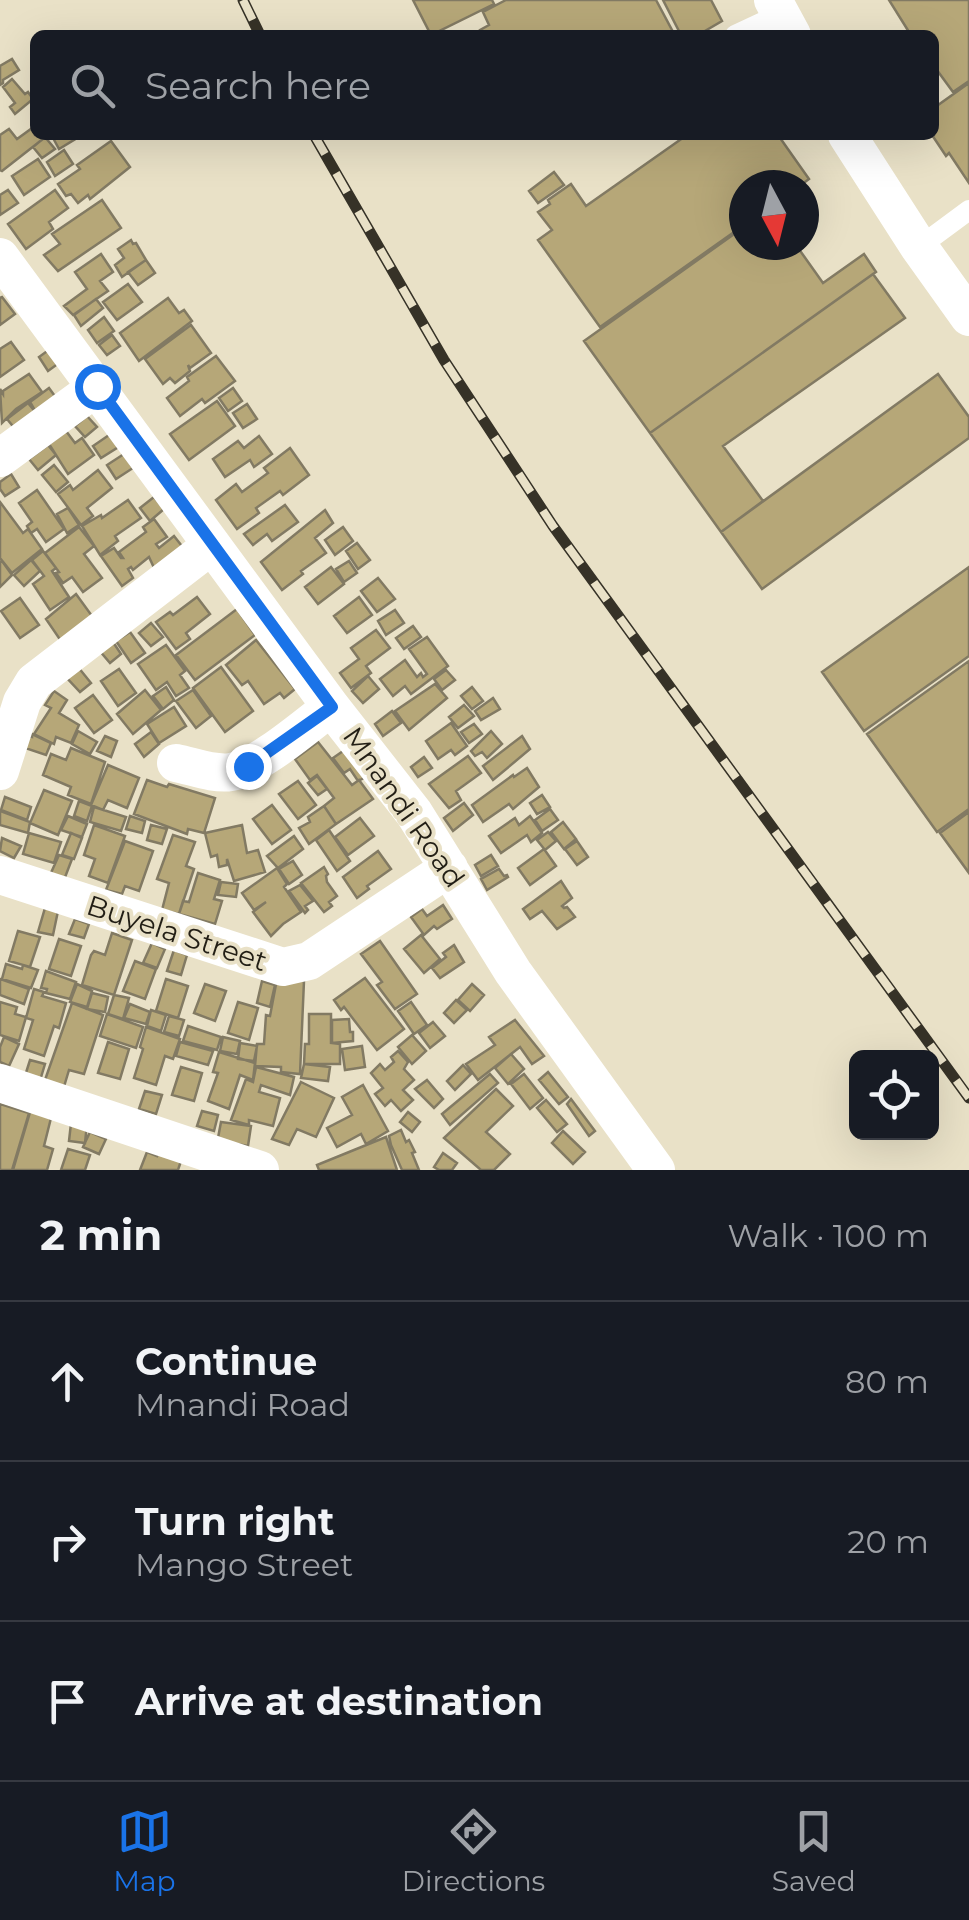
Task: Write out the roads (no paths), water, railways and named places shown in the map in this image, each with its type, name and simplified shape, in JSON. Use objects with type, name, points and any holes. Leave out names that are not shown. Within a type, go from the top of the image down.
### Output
[{"type":"street","points":[[851,140],[919,248],[969,317]]},
{"type":"street","name":"Mnandi Road","points":[[0,257],[414,813],[514,972],[648,1167]]},
{"type":"street","points":[[0,458],[97,386]]},
{"type":"street","points":[[0,771],[22,702],[34,682],[212,545]]},
{"type":"street","points":[[176,763],[224,773],[248,766],[332,707]]},
{"type":"street","name":"Buyela Street","points":[[0,875],[283,967],[309,961],[449,868]]},
{"type":"street","points":[[0,1083],[260,1170]]},
{"type":"lane","points":[[747,30],[782,16]]},
{"type":"lane","points":[[919,248],[969,210]]},
{"type":"railway","points":[[243,0],[258,30]]},
{"type":"railway","points":[[317,140],[444,360],[553,526],[969,1098]]}]
